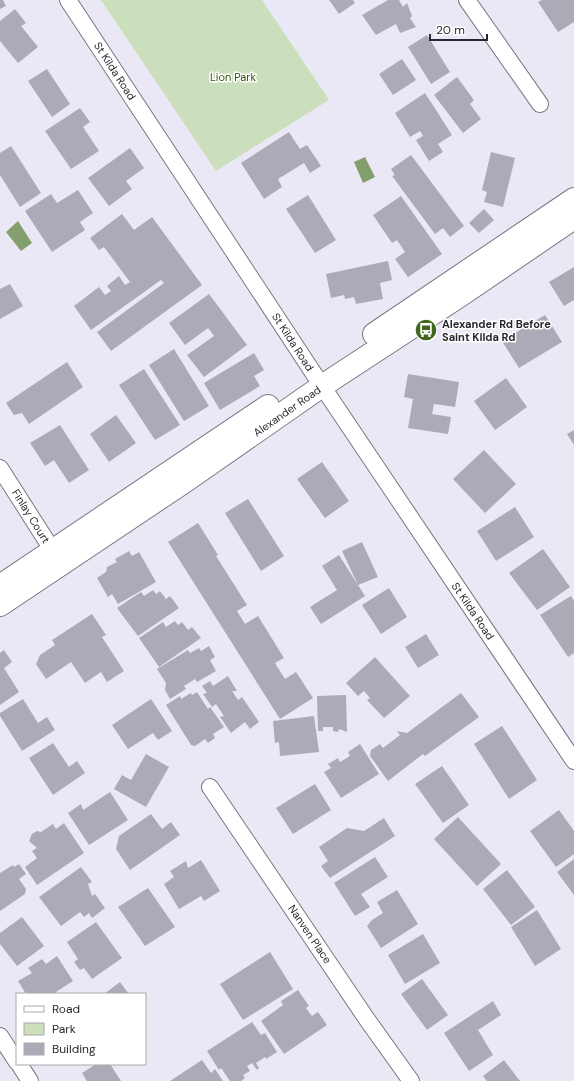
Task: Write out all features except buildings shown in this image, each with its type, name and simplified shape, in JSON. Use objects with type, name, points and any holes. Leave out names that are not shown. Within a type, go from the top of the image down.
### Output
[{"type":"main road","name":"Alexander Road","points":[[0,604],[57,557],[318,380],[574,199]]},
{"type":"main road","name":"Alexander Road","points":[[318,380],[461,295],[574,218]]},
{"type":"main road","name":"Alexander Road","points":[[0,586],[57,557]]},
{"type":"street","name":"St Kilda Road","points":[[68,0],[318,380],[574,761]]},
{"type":"street","points":[[467,0],[540,104]]},
{"type":"street","name":"Finlay Court","points":[[0,468],[57,557]]},
{"type":"street","name":"Nanven Place","points":[[210,787],[366,1018],[411,1081]]},
{"type":"street","points":[[0,1036],[16,1060]]},
{"type":"street","points":[[19,1065],[30,1081]]},
{"type":"green space","name":"Lion Park","points":[[101,0],[262,0],[329,100],[216,171]]},
{"type":"shaded area","points":[[365,157],[375,177],[363,183],[354,162]]},
{"type":"shaded area","points":[[18,221],[32,243],[21,251],[6,232]]},
{"type":"place","name":"Alexander Rd Before Saint Kilda Rd","points":[[426,330]]}]
